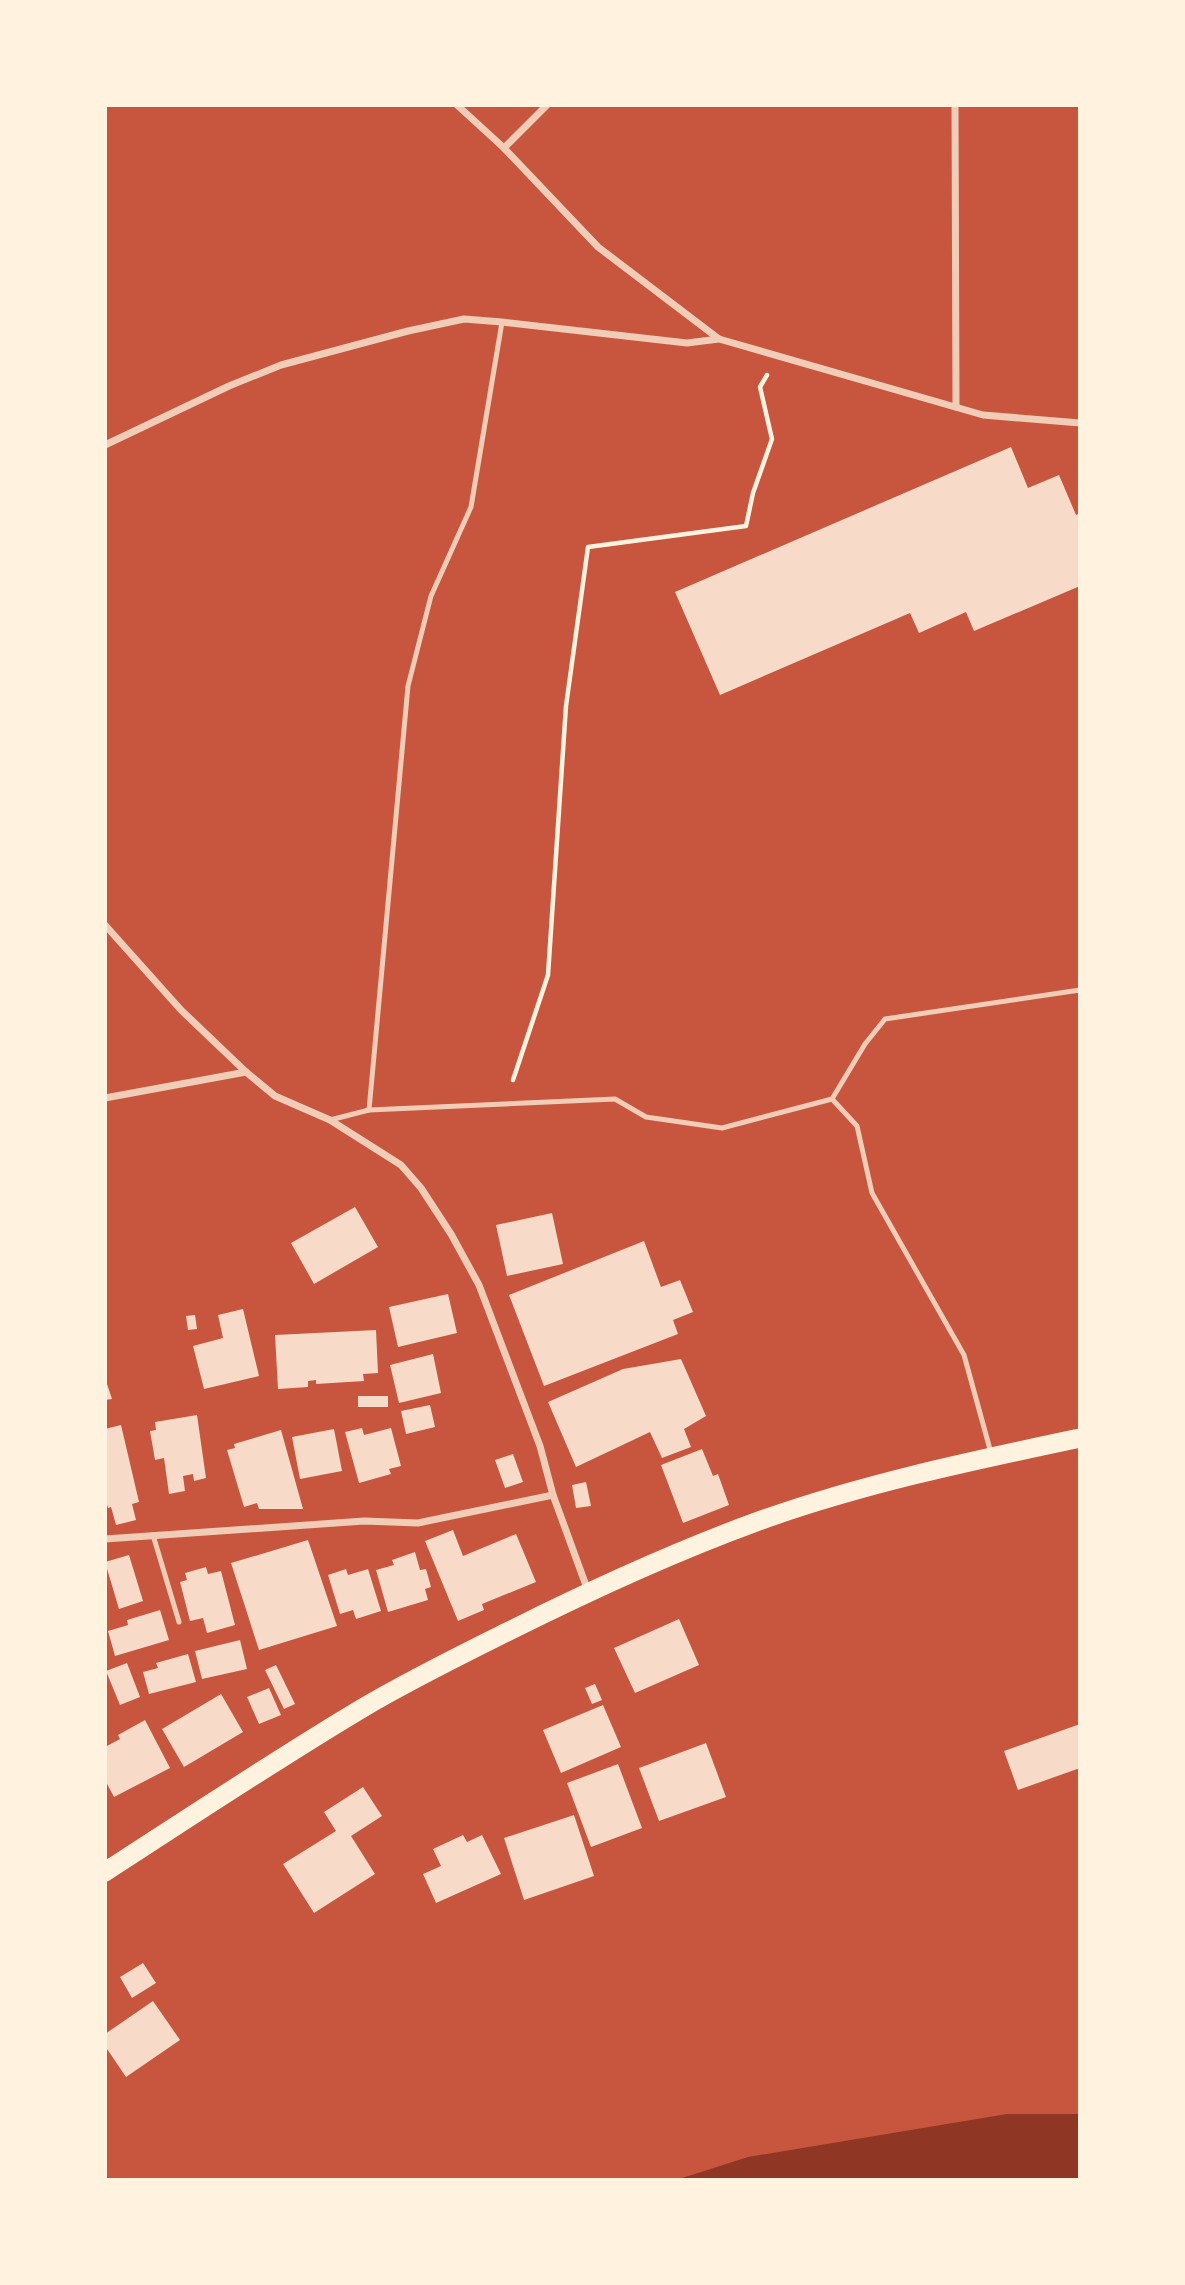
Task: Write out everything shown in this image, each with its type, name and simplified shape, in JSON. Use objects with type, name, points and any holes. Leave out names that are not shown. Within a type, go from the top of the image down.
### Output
[{"type":"highway","points":[[105,1872],[361,1709],[588,1591],[689,1548],[804,1506],[889,1481],[1080,1438]]},
{"type":"street","points":[[457,105],[504,148],[598,247],[719,339],[983,415],[1080,423]]},
{"type":"street","points":[[504,148],[547,105]]},
{"type":"street","points":[[955,105],[956,407]]},
{"type":"street","points":[[105,445],[229,386],[281,365],[464,319],[687,343],[719,339]]},
{"type":"street","points":[[105,925],[181,1010],[246,1072],[275,1096],[330,1120],[401,1165],[421,1188],[451,1234],[479,1285],[540,1446],[553,1495],[588,1591]]},
{"type":"street","points":[[105,1098],[246,1072]]},
{"type":"street","points":[[105,1539],[363,1521],[418,1522],[553,1495]]},
{"type":"lane","points":[[369,1110],[408,685],[431,596],[471,507],[502,322]]},
{"type":"lane","points":[[330,1120],[369,1110],[615,1099],[646,1117],[722,1128],[832,1099],[865,1044],[884,1019],[1080,990]]},
{"type":"lane","points":[[832,1099],[857,1126],[872,1193],[964,1355],[992,1457]]},
{"type":"lane","points":[[153,1535],[179,1622]]},
{"type":"path","points":[[506,1103],[548,975],[566,706],[588,547],[746,526],[753,493],[772,439],[760,387],[778,356]]},
{"type":"shaded area","points":[[1007,2114],[1080,2114],[1080,2180],[676,2180],[748,2157]]},
{"type":"building","points":[[1011,447],[1028,488],[1059,475],[1076,515],[1080,513],[1080,586],[974,631],[966,612],[919,633],[910,613],[720,695],[675,592]]},
{"type":"building","points":[[355,1207],[378,1247],[314,1284],[291,1243]]},
{"type":"building","points":[[552,1213],[563,1264],[507,1276],[496,1225]]},
{"type":"building","points":[[644,1241],[661,1287],[680,1280],[693,1312],[673,1320],[678,1334],[544,1386],[509,1295]]},
{"type":"building","points":[[448,1294],[457,1333],[398,1347],[389,1307]]},
{"type":"building","points":[[243,1309],[259,1376],[204,1389],[193,1346],[223,1338],[218,1315]]},
{"type":"building","points":[[195,1315],[197,1329],[188,1330],[186,1316]]},
{"type":"building","points":[[376,1330],[378,1373],[363,1374],[364,1381],[316,1384],[316,1380],[308,1381],[308,1387],[278,1389],[275,1335]]},
{"type":"building","points":[[433,1354],[441,1393],[399,1403],[390,1365]]},
{"type":"building","points":[[681,1359],[706,1416],[684,1429],[691,1447],[662,1458],[650,1432],[576,1467],[548,1402],[623,1369]]},
{"type":"building","points":[[105,1378],[112,1399],[105,1400]]},
{"type":"building","points":[[358,1396],[388,1396],[388,1407],[358,1407]]},
{"type":"building","points":[[430,1405],[435,1427],[406,1434],[401,1411]]},
{"type":"building","points":[[197,1415],[206,1478],[194,1481],[193,1474],[183,1476],[185,1491],[169,1494],[164,1458],[155,1460],[150,1431],[156,1430],[155,1422]]},
{"type":"building","points":[[121,1425],[139,1502],[132,1504],[136,1520],[116,1525],[105,1497],[105,1429]]},
{"type":"building","points":[[362,1428],[364,1435],[391,1428],[401,1466],[389,1469],[391,1474],[359,1483],[345,1432]]},
{"type":"building","points":[[334,1429],[342,1471],[300,1479],[292,1437]]},
{"type":"building","points":[[281,1430],[303,1509],[259,1509],[257,1503],[244,1507],[227,1450],[235,1448],[234,1444]]},
{"type":"building","points":[[702,1449],[713,1476],[718,1474],[729,1505],[683,1523],[661,1465]]},
{"type":"building","points":[[513,1454],[523,1482],[505,1488],[495,1460]]},
{"type":"building","points":[[586,1482],[591,1506],[576,1508],[572,1485]]},
{"type":"building","points":[[453,1530],[463,1556],[516,1534],[536,1582],[482,1604],[484,1610],[458,1621],[425,1541]]},
{"type":"building","points":[[308,1540],[337,1626],[259,1650],[231,1563]]},
{"type":"building","points":[[415,1552],[420,1570],[426,1569],[431,1587],[425,1589],[428,1600],[388,1612],[376,1570],[394,1565],[392,1560]]},
{"type":"building","points":[[129,1555],[143,1601],[119,1609],[105,1562]]},
{"type":"building","points":[[206,1567],[208,1574],[221,1571],[235,1625],[207,1633],[203,1618],[190,1621],[180,1582],[187,1580],[185,1573]]},
{"type":"building","points":[[346,1569],[348,1575],[368,1569],[381,1611],[356,1619],[353,1610],[340,1614],[328,1575]]},
{"type":"building","points":[[160,1610],[169,1640],[115,1656],[108,1631],[128,1625],[127,1620]]},
{"type":"building","points":[[679,1619],[699,1665],[635,1693],[614,1648]]},
{"type":"building","points":[[240,1640],[247,1669],[202,1679],[195,1651]]},
{"type":"building","points":[[188,1654],[196,1682],[149,1694],[143,1672],[158,1668],[156,1663]]},
{"type":"building","points":[[127,1663],[140,1697],[120,1705],[106,1671]]},
{"type":"building","points":[[276,1665],[295,1704],[284,1709],[265,1670]]},
{"type":"building","points":[[595,1684],[602,1700],[592,1704],[585,1688]]},
{"type":"building","points":[[269,1688],[281,1715],[259,1724],[247,1697]]},
{"type":"building","points":[[221,1694],[243,1732],[184,1767],[162,1729]]},
{"type":"building","points":[[603,1705],[621,1747],[561,1773],[543,1730]]},
{"type":"building","points":[[145,1720],[170,1768],[114,1797],[105,1780],[105,1747],[120,1739],[118,1735]]},
{"type":"building","points":[[1080,1724],[1080,1768],[1018,1790],[1004,1751]]},
{"type":"building","points":[[706,1743],[726,1797],[659,1821],[639,1768]]},
{"type":"building","points":[[618,1764],[642,1828],[591,1847],[567,1783]]},
{"type":"building","points":[[363,1787],[382,1816],[351,1836],[375,1874],[314,1913],[283,1864],[336,1831],[324,1812]]},
{"type":"building","points":[[574,1815],[594,1876],[524,1900],[504,1838]]},
{"type":"building","points":[[463,1835],[467,1842],[482,1835],[501,1874],[436,1903],[423,1874],[441,1866],[433,1849]]},
{"type":"building","points":[[143,1963],[156,1983],[132,1998],[120,1977]]},
{"type":"building","points":[[153,2001],[180,2040],[126,2077],[105,2046],[105,2034]]}]
